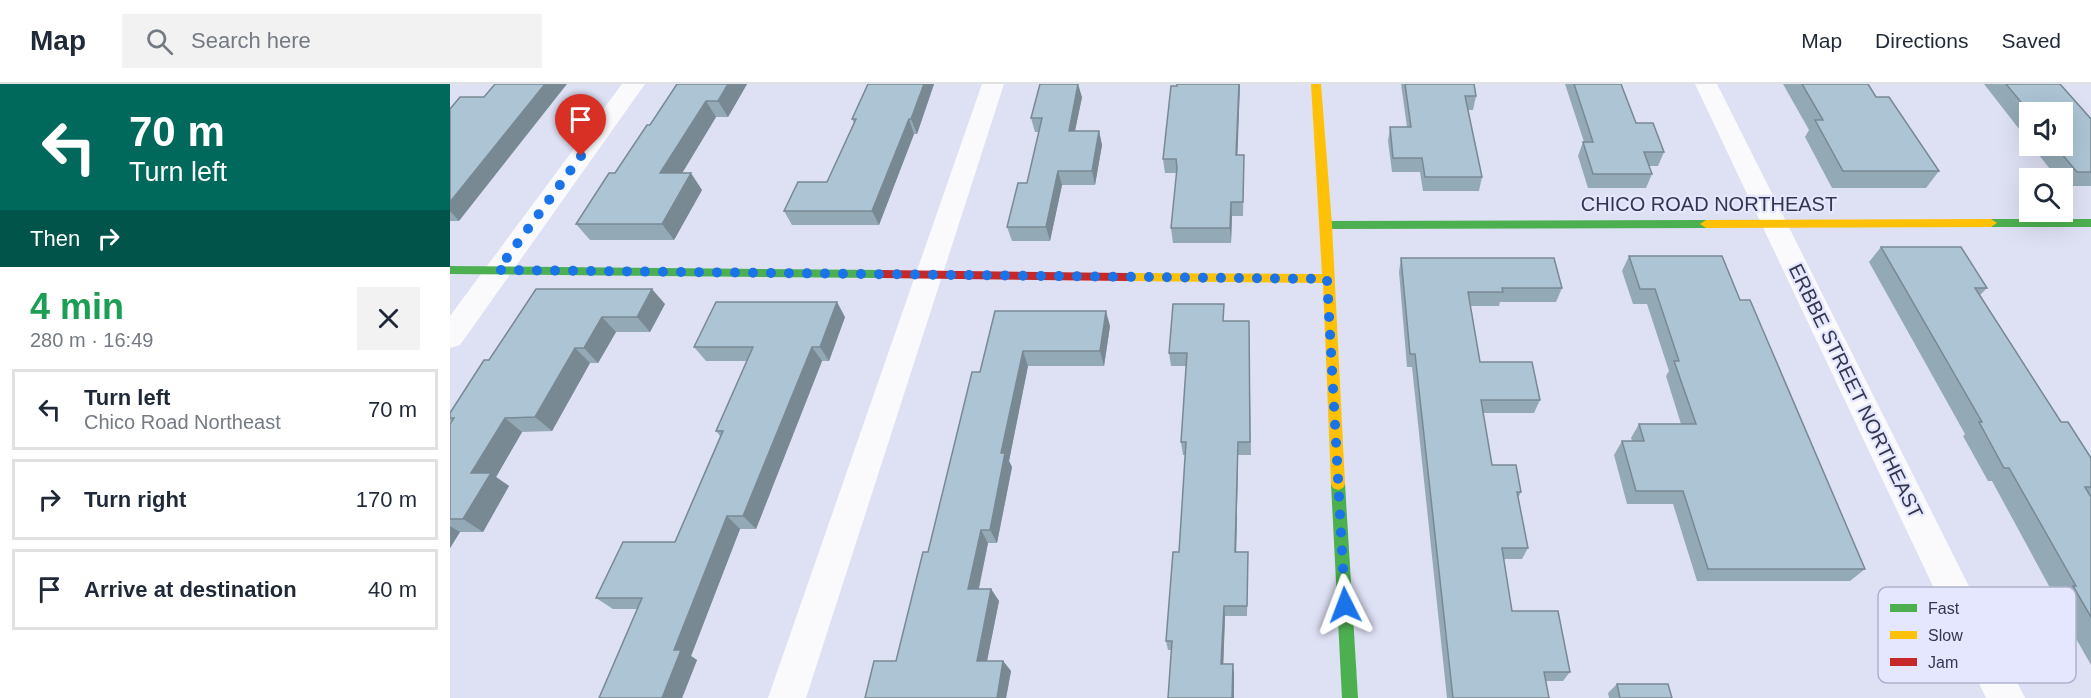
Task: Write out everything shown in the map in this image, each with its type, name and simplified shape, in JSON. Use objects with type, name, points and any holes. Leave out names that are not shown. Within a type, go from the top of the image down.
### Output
[{"type":"street","points":[[450,337],[634,84]]},
{"type":"street","points":[[787,698],[927,275],[993,84]]},
{"type":"street","points":[[1316,84],[1326,225],[1350,698]]},
{"type":"street","name":"ERBBE STREET NORTHEAST","points":[[1706,84],[1952,587]]},
{"type":"street","name":"CHICO ROAD NORTHEAST","points":[[1326,225],[1773,222],[2091,223]]},
{"type":"street","points":[[450,270],[1327,279]]},
{"type":"street","name":"ERBBE STREET NORTHEAST","points":[[1999,683],[2006,698]]},
{"type":"building","points":[[495,84],[545,84],[450,202],[450,109],[460,97],[484,97]]},
{"type":"building","points":[[677,84],[728,84],[718,101],[706,101],[660,173],[691,173],[662,224],[576,224],[609,173],[615,173]]},
{"type":"building","points":[[868,84],[924,84],[872,211],[784,211],[798,182],[827,182],[856,119],[852,119]]},
{"type":"building","points":[[1040,84],[1078,84],[1069,131],[1099,131],[1092,171],[1058,171],[1046,227],[1007,227],[1018,183],[1027,183],[1042,118],[1031,118]]},
{"type":"building","points":[[1177,84],[1239,84],[1236,155],[1244,155],[1243,202],[1231,202],[1230,228],[1171,228],[1176,159],[1163,159],[1171,86],[1177,86]]},
{"type":"building","points":[[1405,84],[1474,84],[1476,96],[1465,96],[1482,177],[1425,177],[1422,158],[1393,158],[1390,127],[1411,127]]},
{"type":"building","points":[[1574,84],[1621,84],[1636,123],[1653,123],[1664,152],[1644,152],[1652,174],[1593,174],[1583,142],[1593,142]]},
{"type":"building","points":[[1802,84],[1868,84],[1876,97],[1889,97],[1939,171],[1843,171],[1815,120],[1823,120]]},
{"type":"building","points":[[2006,84],[2060,84],[2091,119],[2091,172],[2077,172],[2063,156],[2073,156],[2073,102],[2021,102]]},
{"type":"building","points":[[1881,247],[1961,247],[1987,288],[1975,288],[2061,422],[2068,422],[2091,458],[2091,487],[2085,487],[2091,497],[2091,617],[2076,591],[2076,587],[2073,586],[2076,586],[2009,468],[2004,468],[1979,422],[1982,422]]},
{"type":"building","points":[[1629,256],[1722,256],[1740,300],[1750,300],[1865,569],[1708,569],[1683,491],[1636,491],[1622,441],[1644,441],[1639,424],[1696,424],[1674,361],[1679,361],[1655,289],[1640,289]]},
{"type":"building","points":[[1401,258],[1554,258],[1562,288],[1502,288],[1503,292],[1468,292],[1480,362],[1532,362],[1540,400],[1481,400],[1492,465],[1516,465],[1521,492],[1517,492],[1528,548],[1502,548],[1512,611],[1558,611],[1570,672],[1544,672],[1549,698],[1453,698],[1415,354],[1410,354]]},
{"type":"building","points":[[536,289],[652,289],[637,317],[602,317],[584,348],[575,348],[535,417],[505,418],[471,473],[491,473],[463,519],[450,519],[450,424],[454,418],[450,418],[450,413],[484,360],[489,360]]},
{"type":"building","points":[[716,302],[837,302],[820,347],[812,347],[743,516],[727,516],[674,650],[681,650],[662,698],[599,698],[642,598],[596,598],[623,542],[675,542],[723,431],[716,431],[753,347],[694,347]]},
{"type":"building","points":[[1173,304],[1224,304],[1223,321],[1249,321],[1250,442],[1238,442],[1235,552],[1248,552],[1247,606],[1224,606],[1221,664],[1233,664],[1232,698],[1168,698],[1172,641],[1166,641],[1173,552],[1179,552],[1186,442],[1181,442],[1187,353],[1169,353]]},
{"type":"building","points":[[995,311],[1106,311],[1100,351],[1023,351],[1001,453],[1005,453],[990,530],[981,530],[968,589],[991,589],[977,661],[1003,661],[997,698],[865,698],[874,661],[896,661],[923,552],[928,552],[972,372],[980,372]]},
{"type":"building","points":[[1617,684],[1668,684],[1672,698],[1620,698]]},
{"type":"traffic: fast","points":[[1991,223],[2091,223]]},
{"type":"traffic: fast","points":[[1326,225],[1706,224]]},
{"type":"traffic: fast","points":[[450,270],[881,274]]},
{"type":"traffic: fast","points":[[1338,484],[1350,698]]},
{"type":"traffic: slow","points":[[1316,84],[1326,225],[1338,484]]},
{"type":"traffic: slow","points":[[1706,224],[1991,223]]},
{"type":"traffic: slow","points":[[1127,277],[1327,279]]},
{"type":"traffic: jam","points":[[881,274],[1127,277]]},
{"type":"route","points":[[581,156],[498,270],[1327,279],[1345,605]]}]
